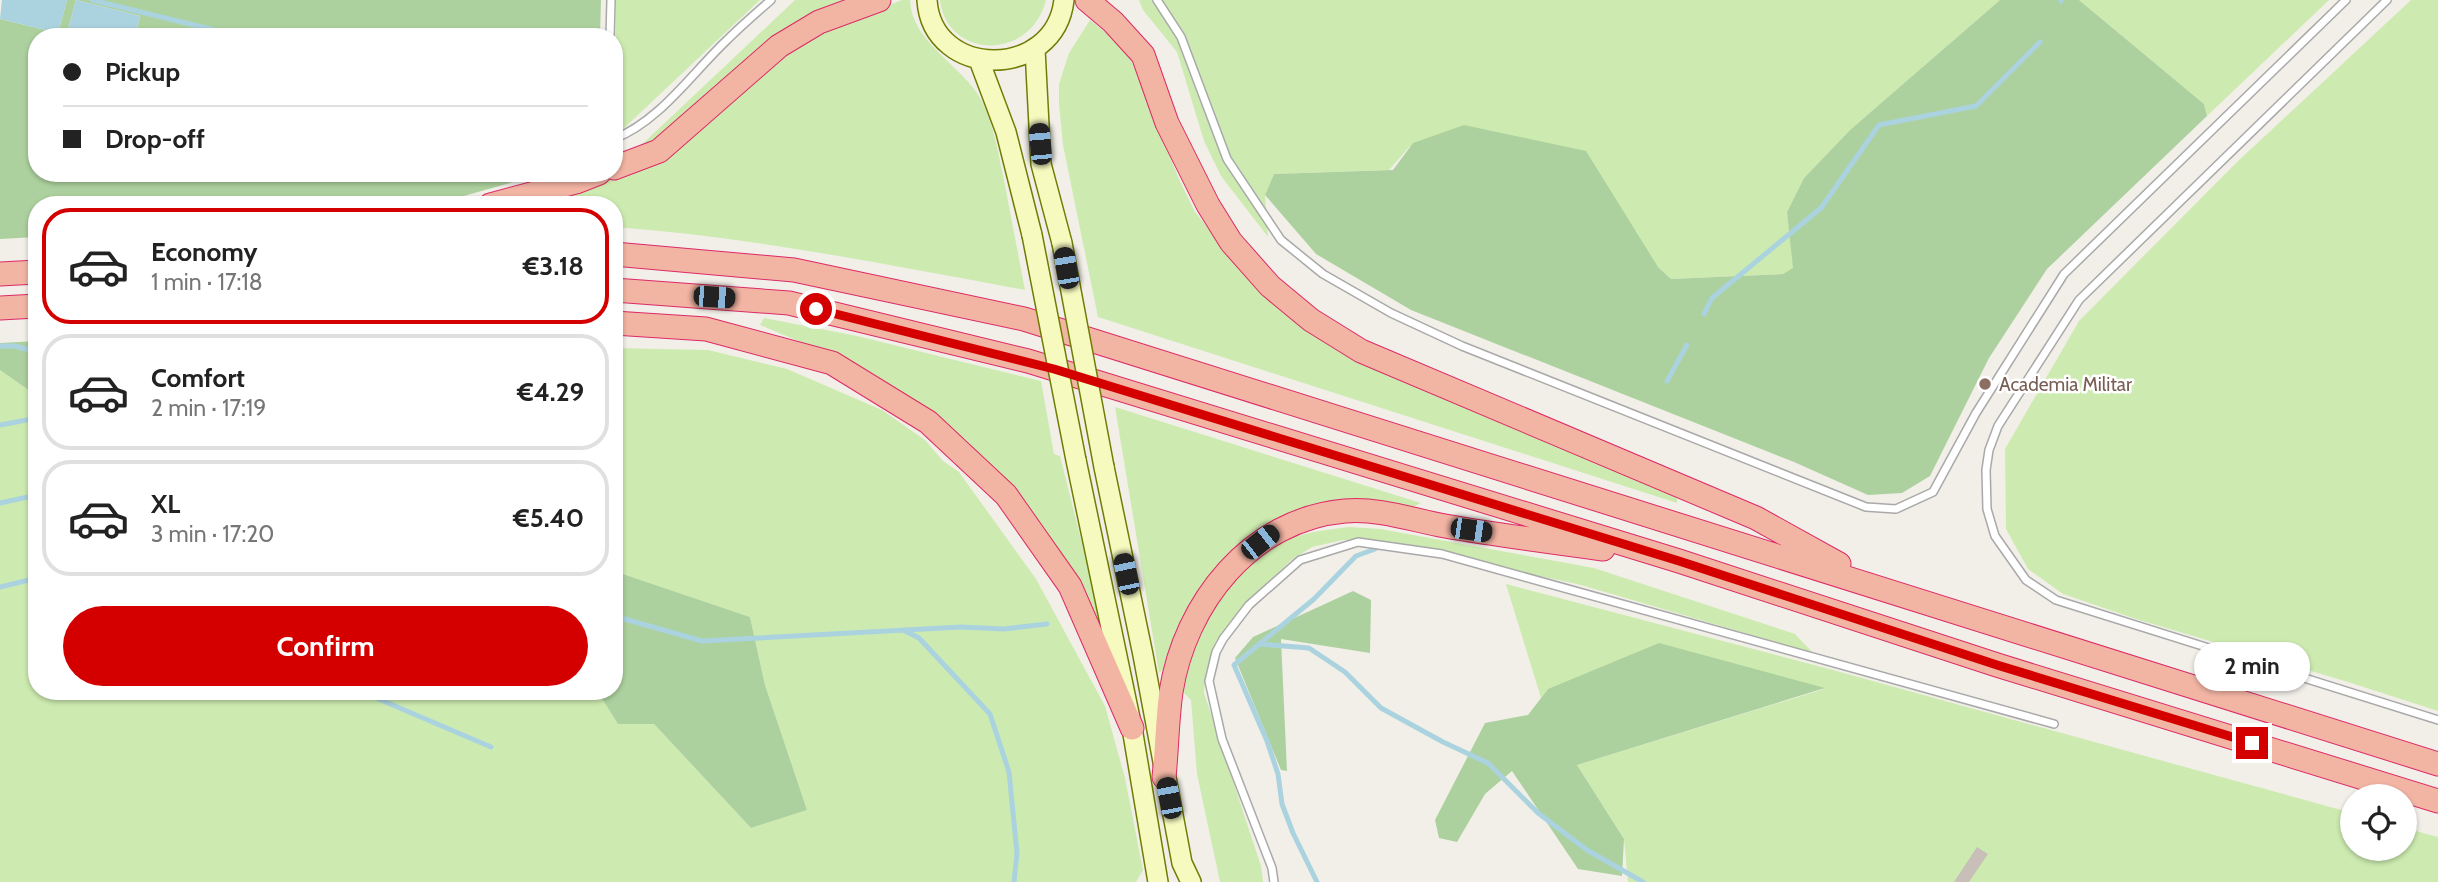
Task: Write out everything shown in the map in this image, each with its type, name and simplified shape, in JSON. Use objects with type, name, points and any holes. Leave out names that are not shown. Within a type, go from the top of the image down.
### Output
[{"type":"highway","points":[[623,165],[659,151],[779,46],[819,22],[879,0]]},
{"type":"highway","points":[[1087,0],[1113,22],[1143,55],[1167,123],[1208,205],[1231,242],[1270,286],[1311,320],[1361,351],[1756,518],[1882,588]]},
{"type":"highway","points":[[524,196],[576,182]]},
{"type":"highway","points":[[623,255],[794,270],[1024,319],[2438,764]]},
{"type":"highway","points":[[0,274],[28,272]]},
{"type":"highway","points":[[623,291],[789,303],[1028,361],[1679,561],[1997,665],[2438,801]]},
{"type":"highway","points":[[0,308],[28,306]]},
{"type":"highway","points":[[623,324],[706,329],[832,363],[928,422],[1006,495],[1070,586],[1132,728]]},
{"type":"highway","points":[[1164,777],[1171,691],[1186,635],[1200,609],[1230,569],[1272,533],[1295,522],[1347,511],[1384,513],[1445,526],[1679,561]]},
{"type":"main road","points":[[927,0],[933,24],[945,40],[960,52],[979,60],[1008,60],[1035,49],[1054,30],[1063,0]]},
{"type":"main road","points":[[1035,49],[1041,164],[1062,243],[1104,467],[1143,654],[1164,777],[1182,863],[1191,882]]},
{"type":"main road","points":[[979,60],[1006,132],[1032,235],[1132,728],[1158,882]]},
{"type":"lane","points":[[610,28],[611,0]]},
{"type":"lane","points":[[623,135],[660,108],[727,39],[771,0]]},
{"type":"lane","points":[[1157,0],[1181,37],[1227,159],[1281,240],[1323,274],[1391,313],[1462,346],[1866,507],[1896,509],[1933,492],[1976,413],[2064,274],[2346,0]]},
{"type":"lane","points":[[2387,0],[2079,300],[1998,426],[1989,450],[1986,470],[1987,509],[1996,536],[2026,580],[2056,600],[2438,720]]},
{"type":"lane","points":[[1274,882],[1272,869],[1223,739],[1209,681],[1216,652],[1249,605],[1300,560],[1358,542],[1441,554],[2054,724]]},
{"type":"green space","points":[[67,0],[76,0],[68,28],[59,28]]},
{"type":"green space","points":[[76,0],[601,0],[600,28],[137,28],[140,16]]},
{"type":"green space","points":[[616,0],[760,0],[623,129],[623,28],[616,28]]},
{"type":"green space","points":[[795,0],[856,0],[665,142],[636,150]]},
{"type":"green space","points":[[902,0],[910,0],[918,27],[977,93],[987,113],[1000,158],[1025,290],[769,245],[623,228],[623,196],[551,196],[598,182],[623,182],[623,174],[644,167],[692,137],[774,62],[802,42]]},
{"type":"green space","points":[[940,0],[1046,0],[1037,20],[1024,35],[1007,43],[989,45],[972,42],[957,33],[946,19]]},
{"type":"green space","points":[[1139,0],[2000,0],[1850,130],[1804,178],[1787,212],[1794,268],[1783,274],[1671,279],[1658,267],[1410,146],[1389,170],[1274,174],[1265,195],[1268,237],[1221,176],[1204,141],[1177,52],[1143,10]]},
{"type":"green space","points":[[2000,0],[2079,0],[2204,104],[2207,116],[2047,269],[1989,358],[1930,476],[1902,493],[1868,495],[1794,462],[1411,310],[1316,254],[1265,195],[1274,174],[1393,170],[1413,143],[1464,125],[1586,151],[1658,267],[1671,279],[1783,274],[1793,268],[1787,212],[1804,178],[1850,130]]},
{"type":"green space","points":[[2079,0],[2329,0],[2207,116],[2204,104]]},
{"type":"green space","points":[[2411,0],[2438,0],[2438,711],[2136,619],[2063,594],[2028,569],[2006,529],[2005,449],[2079,321],[2237,162]]},
{"type":"green space","points":[[0,19],[37,28],[28,28],[28,182],[513,182],[464,196],[28,196],[28,237],[0,239]]},
{"type":"green space","points":[[1090,20],[1121,45],[1131,60],[1195,212],[1264,291],[1677,496],[1677,503],[1098,317],[1063,145],[1059,103],[1059,84],[1069,53]]},
{"type":"green space","points":[[764,318],[857,336],[1041,381],[1054,454],[1060,456],[1100,615],[1096,626],[1007,484],[965,439],[925,408],[869,371],[760,325]]},
{"type":"green space","points":[[28,341],[28,390],[0,370],[0,343]]},
{"type":"green space","points":[[623,348],[708,350],[787,369],[882,410],[925,440],[943,461],[959,472],[1036,579],[1105,706],[1125,778],[1143,870],[1136,882],[0,882],[0,370],[28,390],[28,700],[603,700],[618,724],[654,724],[751,828],[807,810],[765,685],[750,617],[623,574]]},
{"type":"green space","points":[[1115,407],[1421,503],[1409,509],[1320,507],[1209,580],[1188,605],[1167,666],[1159,673]]},
{"type":"green space","points":[[1349,527],[1380,529],[1594,568],[1795,634],[1813,653],[1581,585],[1375,540],[1343,540],[1312,547],[1290,561],[1235,616],[1216,641],[1206,672],[1204,693],[1261,866],[1263,882],[1220,882],[1197,774],[1191,700],[1184,693],[1194,649],[1215,607],[1229,588],[1262,556],[1297,536]]},
{"type":"green space","points":[[623,574],[750,617],[765,685],[807,810],[751,828],[654,724],[618,724],[603,700],[623,700]]},
{"type":"green space","points":[[1506,584],[1833,670],[2340,810],[2340,861],[2417,861],[2417,831],[2438,837],[2438,882],[1628,882],[1624,839],[1577,765],[1824,689],[1548,689],[1541,698]]},
{"type":"green space","points":[[1353,591],[1371,600],[1370,653],[1281,639],[1287,771],[1281,770],[1235,658],[1253,637]]},
{"type":"green space","points":[[1659,643],[1825,688],[1577,765],[1624,839],[1622,876],[1578,869],[1512,771],[1485,794],[1457,842],[1439,838],[1435,820],[1485,723],[1528,715],[1548,689]]},
{"type":"water","points":[[2,0],[67,0],[59,28],[37,28],[0,19]]},
{"type":"water","points":[[76,0],[140,16],[137,28],[68,28]]},
{"type":"building","points":[[1977,847],[1988,854],[1969,882],[1954,882]]},
{"type":"waterway","points":[[92,0],[206,28]]},
{"type":"waterway","points":[[1704,314],[1712,298],[1821,208],[1879,125],[1976,106],[2040,42]]},
{"type":"waterway","points":[[1667,381],[1687,345]]},
{"type":"waterway","points":[[0,346],[28,350]]},
{"type":"waterway","points":[[0,425],[28,420]]},
{"type":"waterway","points":[[0,503],[28,497]]},
{"type":"waterway","points":[[1317,882],[1293,833],[1282,804],[1278,774],[1267,741],[1234,665],[1314,599],[1356,556],[1375,549]]},
{"type":"waterway","points":[[0,587],[28,580]]},
{"type":"waterway","points":[[623,619],[702,641],[961,627],[1004,629],[1047,624]]},
{"type":"waterway","points":[[905,631],[919,638],[990,714],[1009,772],[1017,853],[1014,882]]},
{"type":"waterway","points":[[1259,644],[1309,648],[1345,672],[1381,708],[1488,763],[1538,813],[1587,850],[1643,882]]},
{"type":"waterway","points":[[381,700],[491,747]]},
{"type":"place","name":"Academia Militar","points":[[1985,384]]},
{"type":"route","points":[[816,309],[1028,361],[1679,561],[1997,665],[2252,743]]}]
